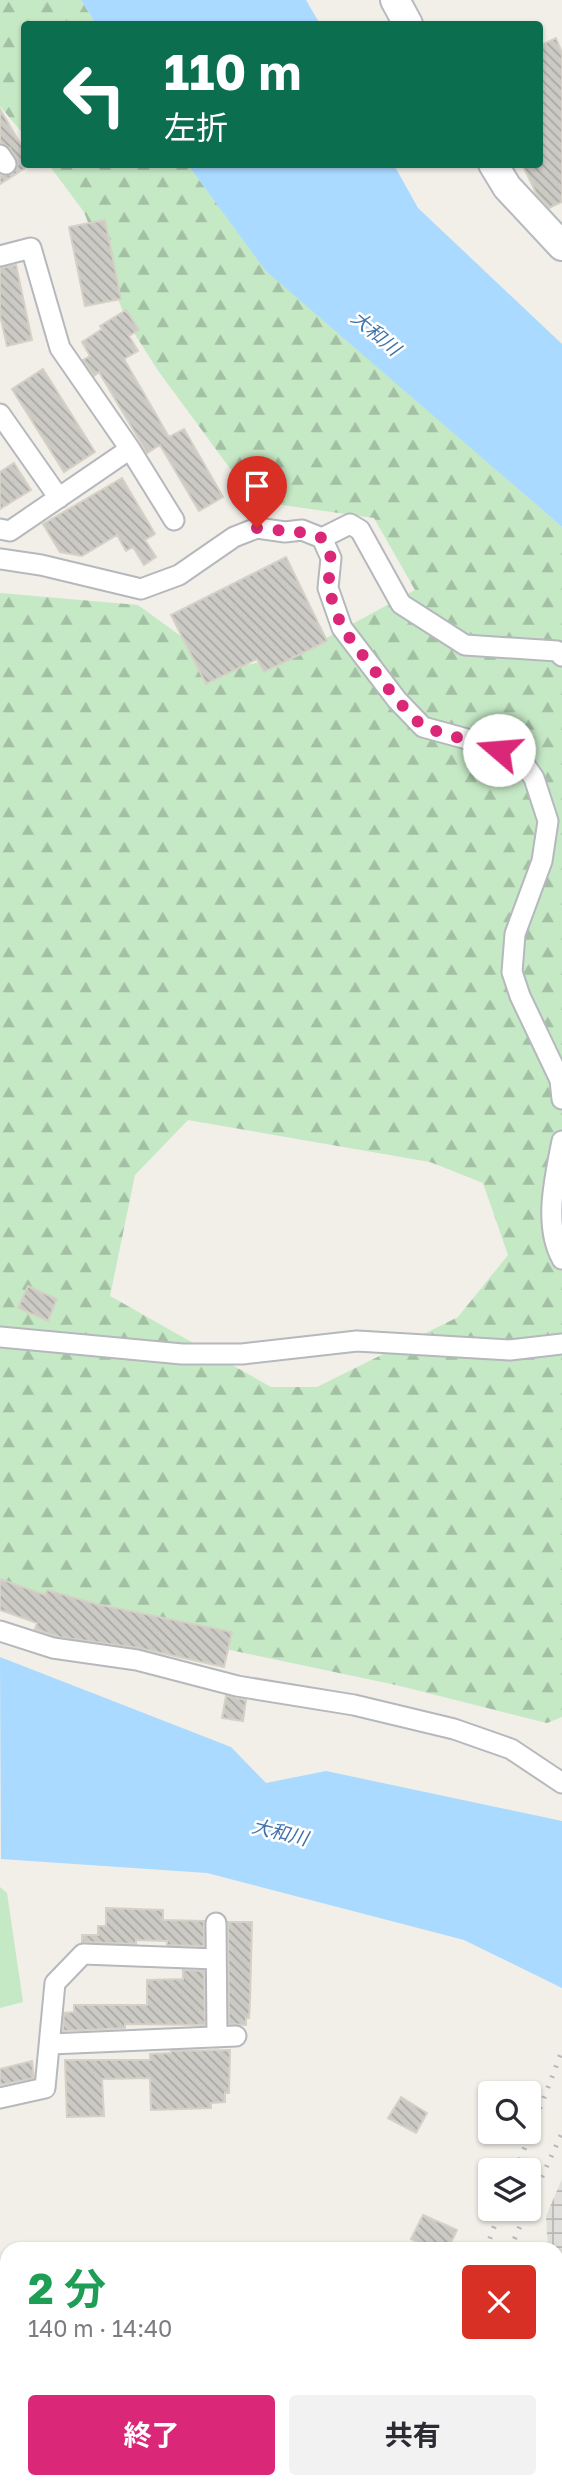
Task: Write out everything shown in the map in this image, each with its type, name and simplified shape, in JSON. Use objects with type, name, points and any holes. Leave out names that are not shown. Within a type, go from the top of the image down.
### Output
[{"type":"main road","points":[[395,0],[406,21]]},
{"type":"main road","points":[[495,168],[507,187],[562,246]]},
{"type":"street","points":[[0,256],[31,248],[60,348],[130,449],[174,520]]},
{"type":"street","points":[[0,414],[59,498]]},
{"type":"street","points":[[0,529],[10,531],[130,449]]},
{"type":"street","points":[[322,538],[350,524],[360,530],[401,604],[465,645],[558,651],[562,656]]},
{"type":"street","points":[[0,559],[41,565],[141,589],[178,575],[234,537],[257,528],[285,532],[302,530],[322,538],[331,558],[328,588],[342,628],[397,700],[423,727],[478,742],[520,758],[534,778],[548,821],[542,861],[515,934],[512,972],[520,996],[560,1080],[562,1100]]},
{"type":"street","points":[[562,1141],[552,1195],[556,1248],[562,1259]]},
{"type":"street","points":[[0,1337],[206,1354],[242,1354],[357,1341],[510,1350],[562,1344]]},
{"type":"street","points":[[0,1631],[53,1648],[137,1660],[237,1686],[355,1705],[454,1729],[511,1749],[562,1783]]},
{"type":"street","points":[[51,2044],[226,2037],[216,1959],[216,1923]]},
{"type":"street","points":[[0,2098],[45,2088],[55,1983],[83,1954],[216,1959]]},
{"type":"shaded area","points":[[562,2179],[562,2242],[548,2242],[546,2216]]},
{"type":"green space","points":[[0,0],[81,0],[94,21],[21,21],[21,131],[0,106]]},
{"type":"green space","points":[[51,168],[190,168],[267,271],[562,527],[562,1717],[547,1723],[396,1685],[65,1615],[0,1579],[0,593],[138,605],[226,669],[295,655],[415,590],[374,518],[254,501],[159,372],[127,322],[84,212]],"holes":[[[188,1120],[430,1162],[483,1183],[508,1255],[458,1317],[317,1387],[271,1387],[110,1296],[135,1175]]]},
{"type":"green space","points":[[0,1887],[7,1893],[23,2002],[0,2008]]},
{"type":"water","points":[[81,0],[306,0],[318,21],[94,21]]},
{"type":"water","name":"大和川","points":[[190,168],[396,168],[418,208],[562,344],[562,527],[266,271]]},
{"type":"water","name":"大和川","points":[[0,1657],[231,1747],[266,1783],[326,1771],[562,1821],[562,1988],[464,1940],[207,1873],[1,1859]]},
{"type":"building","points":[[556,38],[562,53],[562,202],[549,208],[536,193],[524,168],[543,168],[543,44]]},
{"type":"building","points":[[0,109],[21,145],[21,168],[24,169],[0,184],[0,175],[12,174],[18,164],[10,148],[0,143]]},
{"type":"building","points":[[105,220],[121,299],[85,306],[69,227]]},
{"type":"building","points":[[16,265],[32,340],[7,346],[0,315],[0,268]]},
{"type":"building","points":[[126,310],[139,330],[129,336],[138,351],[124,359],[169,437],[184,429],[223,497],[199,511],[160,445],[147,453],[99,372],[94,376],[83,360],[90,356],[82,342],[102,329],[100,326]]},
{"type":"building","points":[[43,369],[95,452],[64,472],[12,389]]},
{"type":"building","points":[[14,463],[31,490],[0,509],[0,472]]},
{"type":"building","points":[[122,478],[155,534],[145,540],[156,557],[144,565],[133,547],[126,551],[117,535],[82,556],[60,552],[43,524]]},
{"type":"building","points":[[286,557],[327,641],[264,672],[257,659],[206,684],[171,615]]},
{"type":"building","points":[[28,1286],[57,1299],[48,1321],[18,1308]]},
{"type":"building","points":[[0,1579],[45,1595],[47,1590],[96,1604],[232,1632],[224,1667],[139,1648],[59,1637],[35,1629],[37,1623],[0,1610]]},
{"type":"building","points":[[226,1696],[246,1700],[243,1721],[222,1718]]},
{"type":"building","points":[[106,1908],[163,1910],[163,1920],[204,1921],[204,1946],[167,1945],[167,1941],[136,1940],[136,1944],[82,1942],[82,1935],[98,1935],[98,1926],[106,1926]]},
{"type":"building","points":[[228,1922],[252,1922],[250,2001],[246,2025],[229,2024]]},
{"type":"building","points":[[183,1970],[204,1971],[205,2025],[125,2024],[125,2028],[63,2031],[64,2013],[74,2012],[74,2005],[147,2005],[147,1980],[183,1979]]},
{"type":"building","points":[[230,2050],[229,2093],[225,2093],[225,2102],[211,2103],[211,2108],[151,2110],[150,2078],[102,2079],[104,2116],[67,2117],[65,2060],[150,2060],[150,2054],[171,2051]]},
{"type":"building","points":[[32,2061],[34,2078],[0,2085],[0,2069]]},
{"type":"building","points":[[401,2097],[427,2113],[416,2133],[388,2118]]},
{"type":"building","points":[[423,2215],[457,2230],[451,2242],[417,2242],[411,2239]]},
{"type":"railway","points":[[521,2158],[562,2051]]},
{"type":"railway","points":[[541,2179],[562,2133]]},
{"type":"railway","points":[[489,2242],[496,2221]]},
{"type":"railway","points":[[513,2242],[522,2221]]},
{"type":"route","points":[[257,528],[285,532],[302,530],[322,538],[331,558],[328,588],[342,628],[397,700],[423,727],[499,750]]}]
